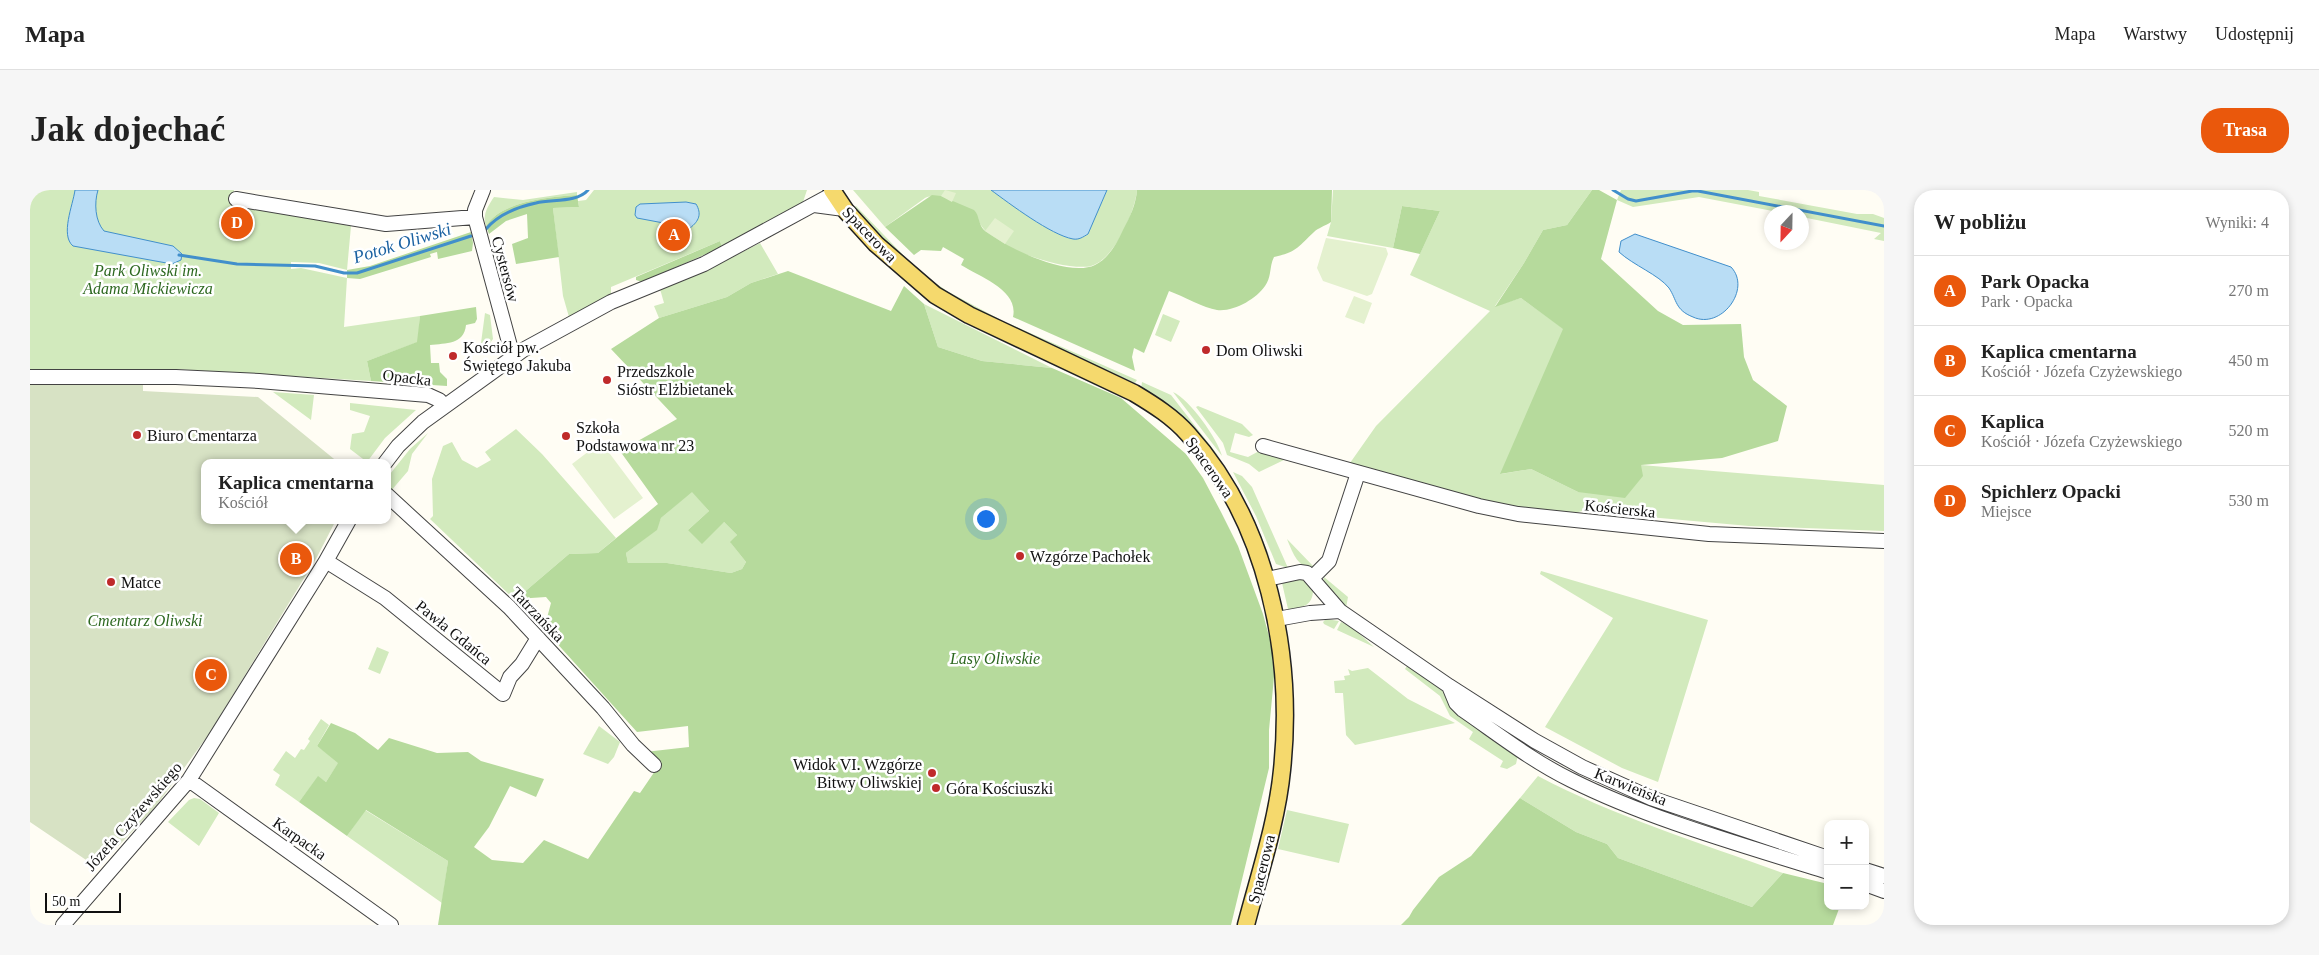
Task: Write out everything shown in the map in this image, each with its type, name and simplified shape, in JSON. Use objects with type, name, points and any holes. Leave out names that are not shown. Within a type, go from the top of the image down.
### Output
[{"type":"main road","name":"Spacerowa","points":[[833,192],[844,209],[876,244],[935,295],[969,315],[1134,393],[1173,420],[1188,434],[1215,468],[1236,506],[1267,579],[1277,619],[1281,646],[1285,711],[1282,773],[1270,834],[1246,925]]},
{"type":"street","points":[[236,199],[386,224],[475,217],[475,210],[483,190]]},
{"type":"street","name":"Opacka","points":[[30,377],[176,377],[252,380],[428,395],[439,400],[445,406],[513,357],[611,302],[704,264],[814,205],[833,192]]},
{"type":"street","points":[[814,205],[844,209]]},
{"type":"street","name":"Cystersów","points":[[475,217],[513,357]]},
{"type":"street","points":[[388,459],[398,446],[445,406]]},
{"type":"street","name":"Kościerska","points":[[1263,446],[1479,506],[1536,516],[1709,534],[1884,541]]},
{"type":"street","points":[[1267,579],[1300,572],[1307,573],[1312,578],[1329,561],[1358,473]]},
{"type":"street","name":"Tatrzańska","points":[[391,498],[432,534],[538,638],[633,745],[654,765]]},
{"type":"street","name":"Józefa Czyżewskiego","points":[[63,925],[189,780],[326,561],[347,524]]},
{"type":"street","name":"Pawła Gdańca","points":[[326,561],[385,598],[503,694],[510,677],[522,664],[538,638]]},
{"type":"street","name":"Karwieńska","points":[[1312,578],[1340,611],[1449,686],[1535,741],[1615,783],[1651,798],[1824,857]]},
{"type":"street","points":[[1310,613],[1322,591]]},
{"type":"street","points":[[1277,619],[1310,613],[1340,611]]},
{"type":"street","name":"Karwieńska","points":[[1449,686],[1456,703],[1463,710],[1528,755],[1570,780],[1692,828],[1824,871]]},
{"type":"street","name":"Karpacka","points":[[189,780],[391,925]]},
{"type":"street","points":[[1869,871],[1884,876]]},
{"type":"street","points":[[1869,885],[1884,891]]},
{"type":"green space","name":"Park Oliwski im. Adama Mickiewicza","points":[[30,190],[234,190],[232,205],[351,226],[347,270],[319,263],[291,262],[291,269],[301,268],[347,278],[344,327],[420,316],[418,342],[367,361],[371,381],[176,369],[30,371]]},
{"type":"green space","points":[[594,190],[807,190],[803,202],[722,247],[720,241],[611,287],[611,294],[569,317],[563,296],[553,208],[579,207],[578,201],[586,200]]},
{"type":"green space","points":[[853,190],[991,190],[1037,221],[1102,202],[1107,190],[1137,190],[1128,222],[1108,255],[1091,266],[1079,267],[1045,261],[1008,247],[993,238],[983,228],[978,217],[938,196],[925,198],[885,227]]},
{"type":"green space","points":[[945,190],[956,193],[952,202],[941,196]]},
{"type":"green space","points":[[1137,190],[1332,190],[1331,222],[1316,231],[1293,251],[1274,257],[1269,279],[1265,286],[1256,296],[1237,307],[1224,310],[1212,309],[1169,291],[1144,353],[1134,348],[1132,357],[1135,371],[1013,317],[1010,299],[996,285],[961,265],[964,259],[943,247],[941,251],[921,250],[914,255],[885,227],[932,195],[941,196],[974,210],[984,230],[1021,252],[1054,264],[1083,268],[1100,262],[1112,250],[1130,215]]},
{"type":"green space","points":[[1333,190],[1592,190],[1567,225],[1543,230],[1524,263],[1495,306],[1521,298],[1564,329],[1501,474],[1531,469],[1578,492],[1641,465],[1884,485],[1884,531],[1749,526],[1582,511],[1570,513],[1523,508],[1473,498],[1350,463],[1376,426],[1490,311],[1410,275],[1440,211],[1402,206],[1393,248],[1327,236],[1331,222]]},
{"type":"green space","points":[[1592,190],[1599,190],[1617,200],[1601,259],[1658,311],[1683,325],[1741,324],[1744,357],[1753,380],[1787,406],[1778,441],[1722,458],[1641,465],[1643,476],[1625,498],[1578,492],[1531,469],[1500,474],[1563,329],[1521,298],[1495,307],[1543,230],[1567,225]]},
{"type":"green space","points":[[1621,190],[1748,190],[1759,192],[1759,196],[1808,205],[1764,205],[1764,209],[1699,197],[1633,207],[1617,200]]},
{"type":"green space","points":[[577,192],[577,195],[540,199],[514,206],[493,218],[486,226],[485,214],[494,197],[523,200]]},
{"type":"green space","points":[[577,195],[579,207],[553,208],[559,257],[516,264],[512,244],[528,238],[527,214],[506,221],[489,234],[486,226],[493,218],[514,206],[540,199]]},
{"type":"green space","points":[[1809,205],[1857,214],[1873,214],[1884,218],[1884,241],[1874,239],[1881,233],[1809,218]]},
{"type":"green space","points":[[856,206],[908,260],[881,237],[854,207]]},
{"type":"green space","points":[[1402,206],[1440,211],[1420,254],[1393,248]]},
{"type":"green space","points":[[995,218],[1014,231],[1005,244],[985,231]]},
{"type":"green space","points":[[471,232],[472,251],[438,259],[437,252],[430,254],[431,257],[360,279],[347,278],[347,270],[370,266]]},
{"type":"green space","points":[[1326,238],[1386,248],[1388,254],[1372,294],[1367,296],[1323,281],[1317,268]]},
{"type":"green space","points":[[720,241],[722,247],[642,282],[636,280],[636,277]]},
{"type":"green space","points":[[760,243],[778,274],[751,283],[727,297],[659,318],[654,306],[664,303],[660,289],[711,268]]},
{"type":"green space","name":"Lasy Oliwskie","points":[[788,271],[891,311],[904,286],[924,304],[938,347],[982,361],[1052,368],[1121,398],[1186,454],[1203,478],[1238,546],[1263,614],[1273,651],[1274,677],[1269,730],[1269,768],[1231,925],[438,925],[448,861],[366,810],[347,836],[299,802],[318,776],[326,782],[338,763],[317,746],[331,723],[355,733],[378,750],[389,738],[437,753],[468,752],[481,761],[544,779],[536,797],[510,786],[489,827],[474,847],[492,860],[523,863],[544,840],[588,859],[634,791],[640,793],[655,771],[645,752],[689,747],[688,726],[637,732],[544,629],[551,603],[546,597],[531,598],[519,603],[515,600],[569,554],[598,553],[658,504],[620,451],[677,419],[611,349],[659,318],[727,297],[751,283]],"holes":[[[692,492],[709,511],[688,530],[702,544],[724,522],[737,535],[730,542],[746,562],[742,569],[731,573],[667,563],[628,563],[626,553],[657,530],[661,518]]]},
{"type":"green space","points":[[924,275],[947,291],[999,319],[996,321],[942,291]]},
{"type":"green space","points":[[1354,296],[1372,303],[1364,324],[1345,317]]},
{"type":"green space","points":[[924,304],[1052,368],[982,361],[938,347]]},
{"type":"green space","points":[[476,307],[477,319],[475,323],[466,325],[465,332],[458,340],[430,345],[431,363],[439,363],[440,372],[447,379],[447,386],[371,381],[367,361],[417,342],[420,316]]},
{"type":"green space","points":[[485,313],[490,315],[493,339],[490,343],[481,343]]},
{"type":"green space","points":[[1163,314],[1180,321],[1171,342],[1155,335]]},
{"type":"green space","points":[[1010,324],[1137,380],[1135,383],[1010,327]]},
{"type":"green space","points":[[1142,382],[1171,395],[1220,458],[1178,413],[1141,389]]},
{"type":"green space","name":"Cmentarz Oliwski","points":[[30,385],[143,385],[143,391],[258,397],[334,459],[201,459],[201,524],[334,524],[317,557],[209,734],[151,813],[100,865],[95,866],[30,822]]},
{"type":"green space","points":[[273,392],[314,395],[311,420]]},
{"type":"green space","points":[[1173,392],[1180,396],[1202,420],[1215,440],[1222,456]]},
{"type":"green space","points":[[350,403],[416,410],[385,438],[369,459],[363,459],[350,449],[352,434],[364,432],[370,416],[350,410]]},
{"type":"green space","points":[[1198,406],[1242,424],[1253,435],[1249,437],[1235,433],[1230,452],[1248,457],[1261,450],[1286,459],[1259,472],[1249,464],[1227,455],[1223,443],[1196,407]]},
{"type":"green space","points":[[516,429],[542,454],[616,538],[598,553],[569,554],[515,600],[430,519],[433,516],[432,479],[443,446],[452,442],[462,460],[477,468],[491,460],[485,452]]},
{"type":"green space","points":[[428,433],[412,454],[408,471],[391,491],[391,473],[410,449]]},
{"type":"green space","points":[[601,442],[643,498],[614,519],[572,464]]},
{"type":"green space","points":[[1229,472],[1253,517],[1271,560]]},
{"type":"green space","points":[[1233,472],[1242,476],[1252,487],[1288,568],[1276,564],[1256,516]]},
{"type":"green space","points":[[692,491],[709,511],[688,530],[724,522],[737,535],[731,543],[746,562],[742,569],[731,573],[667,563],[628,563],[626,553],[656,530],[661,518]]},
{"type":"green space","points":[[1287,539],[1314,567],[1304,566],[1296,559]]},
{"type":"green space","points":[[1541,571],[1708,620],[1658,782],[1622,768],[1545,727],[1613,618],[1540,574]]},
{"type":"green space","points":[[1324,577],[1348,597],[1346,608],[1323,583]]},
{"type":"green space","points":[[1291,579],[1303,579],[1313,590],[1309,603],[1298,608],[1288,609],[1282,583]]},
{"type":"green space","points":[[1326,619],[1339,621],[1334,629],[1324,624],[1323,622]]},
{"type":"green space","points":[[1341,622],[1351,626],[1374,647],[1337,630]]},
{"type":"green space","points":[[377,647],[389,652],[380,674],[368,669]]},
{"type":"green space","points":[[1407,666],[1423,674],[1442,689],[1450,703],[1518,755],[1516,764],[1507,769],[1500,767],[1503,761],[1469,739],[1473,732],[1450,716],[1440,696],[1405,669]]},
{"type":"green space","points":[[1368,668],[1408,699],[1455,723],[1355,745],[1346,735],[1343,693],[1335,693],[1334,681],[1345,680],[1344,676],[1350,675],[1348,669],[1352,671]]},
{"type":"green space","points":[[321,719],[329,725],[317,746],[339,762],[326,782],[318,777],[299,802],[275,785],[280,775],[273,770],[286,751],[295,758],[301,749],[304,750],[310,741],[308,739]]},
{"type":"green space","points":[[599,726],[620,742],[614,757],[608,764],[583,754]]},
{"type":"green space","points":[[1538,776],[1567,791],[1628,817],[1783,873],[1752,907],[1618,858],[1607,844],[1576,832],[1520,798]]},
{"type":"green space","points":[[194,798],[200,799],[219,813],[199,846],[168,822],[189,800]]},
{"type":"green space","points":[[1520,798],[1576,832],[1607,844],[1618,858],[1752,907],[1783,873],[1824,883],[1824,910],[1839,910],[1833,925],[1401,925],[1439,877],[1471,856]]},
{"type":"green space","points":[[365,810],[448,861],[442,903],[347,836]]},
{"type":"green space","points":[[1287,810],[1349,824],[1339,863],[1278,849]]},
{"type":"water","points":[[75,190],[98,190],[96,212],[104,231],[173,246],[182,254],[181,260],[172,264],[73,246],[69,241],[67,227]]},
{"type":"water","points":[[991,190],[1107,190],[1088,234],[1075,239],[1054,232],[1042,225]]},
{"type":"water","points":[[686,202],[696,204],[699,211],[696,223],[690,228],[637,218],[635,215],[636,207],[640,204]]},
{"type":"water","points":[[1635,234],[1731,267],[1737,276],[1738,286],[1736,296],[1730,305],[1723,313],[1714,318],[1704,319],[1687,314],[1677,304],[1665,283],[1619,252],[1621,241]]},
{"type":"waterway","name":"Potok Oliwski","points":[[486,229],[497,219],[515,209],[536,203],[571,199],[588,190]]},
{"type":"waterway","name":"Potok Oliwski","points":[[1613,190],[1628,199],[1636,201],[1698,191],[1884,226]]},
{"type":"waterway","name":"Potok Oliwski","points":[[179,255],[237,264],[315,266],[344,273],[357,273],[471,236]]},
{"type":"place","name":"Spichlerz Opacki","points":[[237,223]]},
{"type":"place","name":"Park Opacka","points":[[674,235]]},
{"type":"place","name":"Dom Oliwski","points":[[1206,350]]},
{"type":"place","name":"Kościół pw. Świętego Jakuba","points":[[453,356]]},
{"type":"place","name":"Przedszkole Sióstr Elżbietanek","points":[[607,380]]},
{"type":"place","name":"Biuro Cmentarza","points":[[137,435]]},
{"type":"place","name":"Szkoła Podstawowa nr 23","points":[[566,436]]},
{"type":"place","name":"Wzgórze Pachołek","points":[[1020,556]]},
{"type":"place","name":"Kaplica cmentarna","points":[[296,559]]},
{"type":"place","name":"Matce","points":[[111,582]]},
{"type":"place","name":"Kaplica","points":[[211,675]]},
{"type":"place","name":"Widok VI. Wzgórze Bitwy Oliwskiej","points":[[932,773]]},
{"type":"place","name":"Góra Kościuszki","points":[[936,788]]}]
